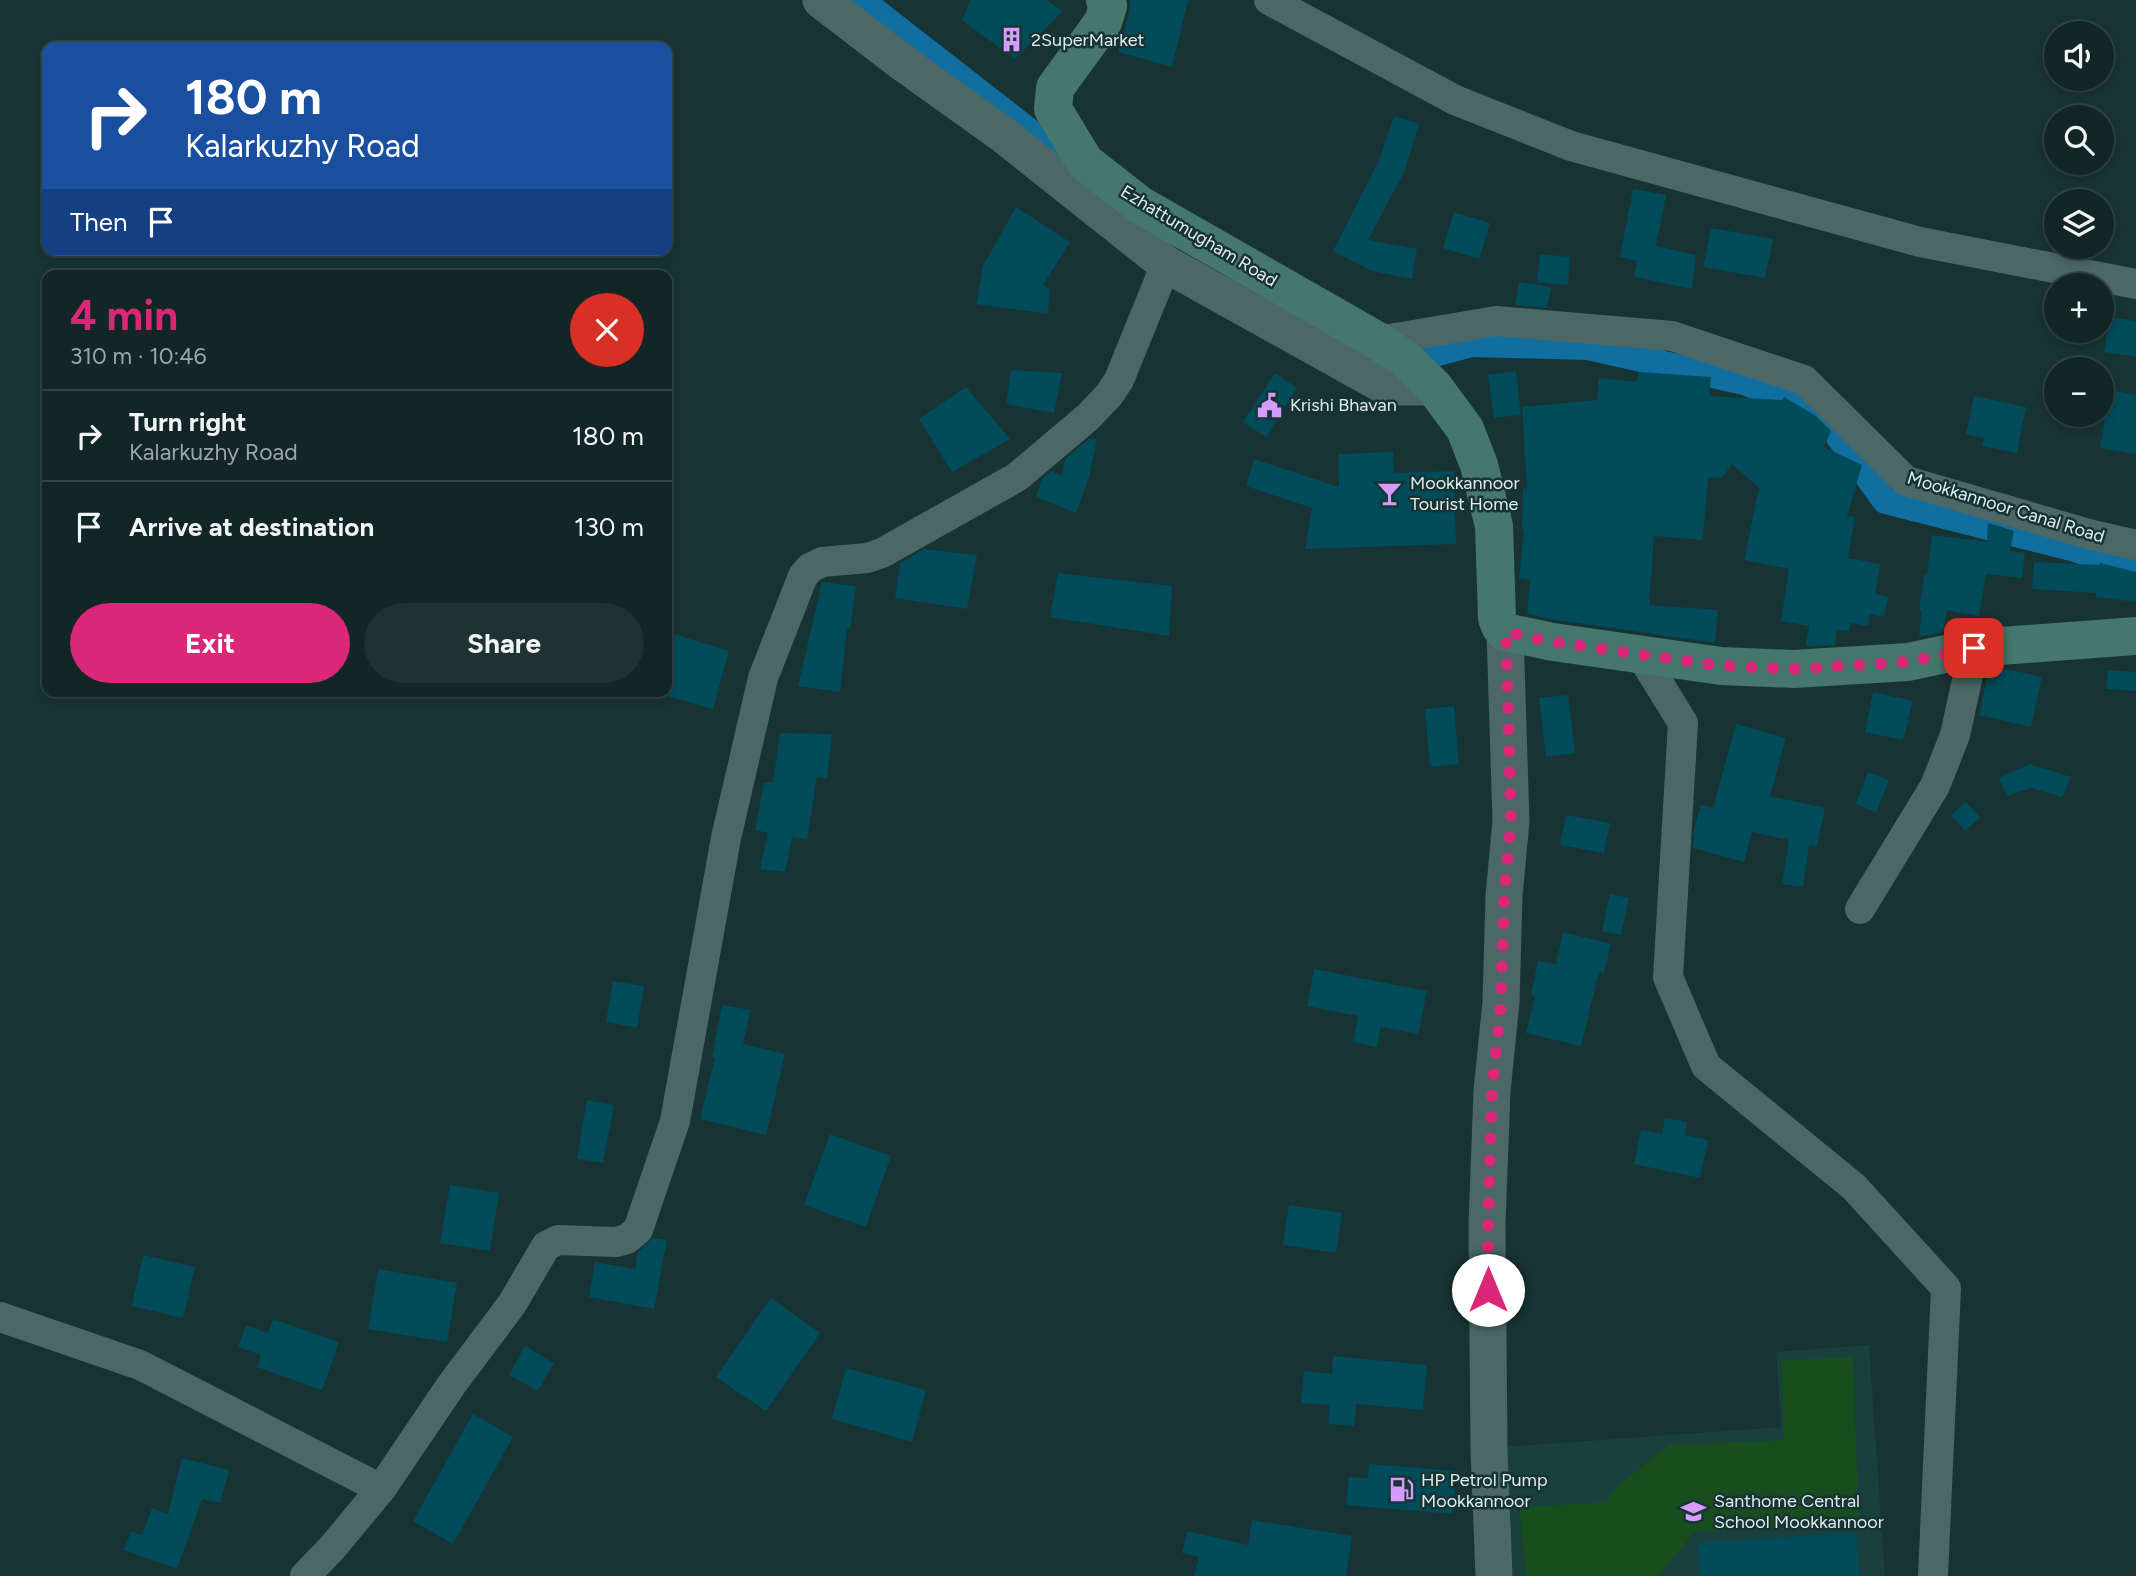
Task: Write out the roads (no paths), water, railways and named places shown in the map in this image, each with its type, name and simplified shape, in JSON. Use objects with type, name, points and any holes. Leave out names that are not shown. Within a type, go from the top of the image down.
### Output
[{"type":"main road","name":"Ezhattumugham Road","points":[[1105,0],[1108,6],[1103,22],[1055,88],[1053,99],[1053,109],[1085,162],[1140,205],[1407,363]]},
{"type":"main road","points":[[1407,363],[1465,429],[1479,465],[1494,526],[1497,618],[1506,632],[1553,642],[1721,666],[1794,669],[1908,662],[1974,648],[2136,636]]},
{"type":"street","points":[[821,0],[1005,136],[1166,264],[1387,387],[1407,363]]},
{"type":"street","points":[[1269,0],[1455,100],[1571,146],[1920,242],[2136,285]]},
{"type":"street","points":[[305,1576],[381,1489],[452,1384],[512,1304],[546,1246],[558,1240],[616,1242],[627,1239],[638,1230],[675,1121],[726,838],[763,678],[803,576],[810,568],[822,562],[867,558],[897,546],[1017,477],[1088,417],[1109,395],[1123,372],[1166,264]]},
{"type":"street","name":"Mookkannoor Canal Road","points":[[1407,363],[1496,321],[1672,336],[1804,380],[1906,481],[2092,535],[2136,545]]},
{"type":"street","points":[[1494,1576],[1489,1450],[1488,1224],[1492,1091],[1501,1002],[1504,896],[1511,821],[1506,632]]},
{"type":"street","points":[[1860,909],[1935,786],[1955,735],[1974,648]]},
{"type":"street","points":[[1641,655],[1683,723],[1668,977],[1706,1066],[1854,1187],[1946,1287],[1933,1576]]},
{"type":"street","points":[[0,1317],[140,1365],[381,1489]]},
{"type":"waterway","points":[[861,0],[1083,173]]},
{"type":"waterway","points":[[1408,361],[1472,344],[1588,347],[1744,382],[1820,411],[1885,501],[2075,549],[2136,570]]},
{"type":"place","name":"2SuperMarket","points":[[1011,40]]},
{"type":"place","name":"Krishi Bhavan","points":[[1270,405]]},
{"type":"place","name":"Mookkannoor Tourist Home","points":[[1390,493]]},
{"type":"place","name":"HP Petrol Pump Mookkannoor","points":[[1401,1490]]},
{"type":"place","name":"Santhome Central School Mookkannoor","points":[[1694,1511]]}]
